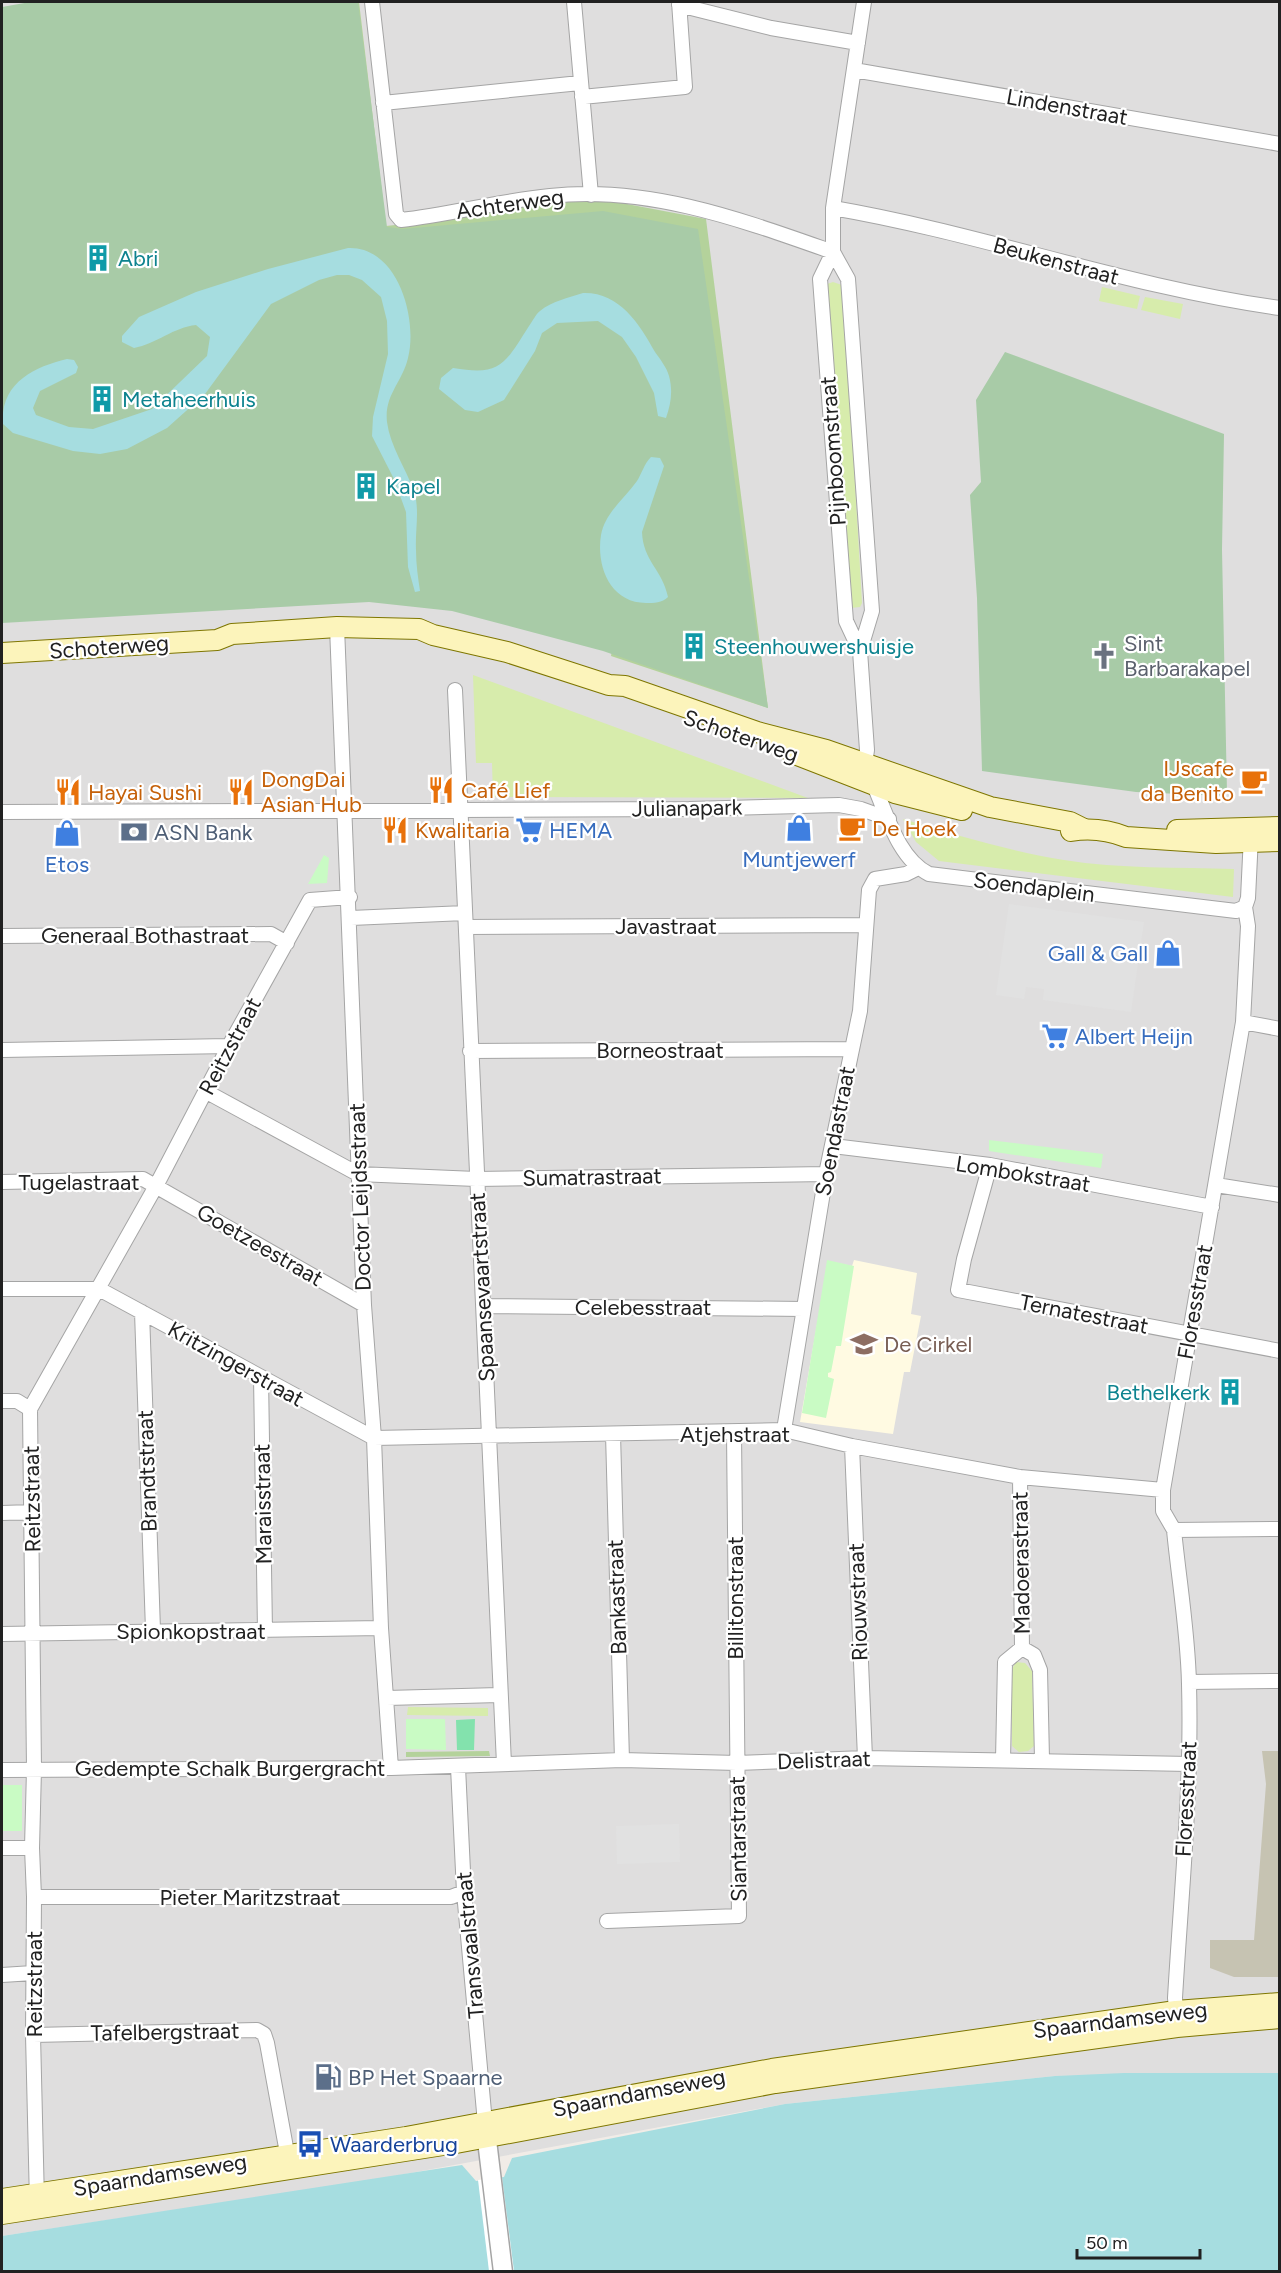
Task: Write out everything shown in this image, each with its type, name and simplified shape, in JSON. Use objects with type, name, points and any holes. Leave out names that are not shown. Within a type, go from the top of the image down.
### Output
[{"type":"main road","name":"Schoterweg","points":[[2,653],[217,640],[232,634],[419,629],[433,635],[507,652],[609,686],[625,686],[757,732],[826,750],[858,770],[874,785]]},
{"type":"main road","points":[[858,770],[990,807],[1070,822],[1084,829]]},
{"type":"main road","points":[[874,785],[895,793],[987,817],[1069,831],[1084,829],[1113,832],[1126,829],[1251,835],[1280,842]]},
{"type":"main road","points":[[1251,835],[1280,827]]},
{"type":"main road","name":"Spaarndamseweg","points":[[2,2214],[37,2201],[289,2163],[1280,2003]]},
{"type":"main road","name":"Spaarndamseweg","points":[[1177,2019],[1280,2018]]},
{"type":"main road","name":"Spaarndamseweg","points":[[2,2199],[37,2201]]},
{"type":"street","name":"Achterweg","points":[[372,2],[396,214],[401,220],[551,195],[623,196],[698,207],[833,252]]},
{"type":"street","points":[[574,2],[591,195]]},
{"type":"street","name":"Pijnboomstraat","points":[[860,651],[846,621],[820,279],[833,252],[833,208],[864,2]]},
{"type":"street","points":[[582,97],[685,87],[679,3],[771,28],[858,43]]},
{"type":"street","name":"Lindenstraat","points":[[854,70],[1280,144]]},
{"type":"street","points":[[383,103],[580,83]]},
{"type":"street","name":"Beukenstraat","points":[[833,208],[907,221],[1145,285],[1280,308]]},
{"type":"street","name":"Pijnboomstraat","points":[[833,252],[848,279],[872,611],[860,651],[867,750],[858,770]]},
{"type":"street","name":"Doctor Leijdsstraat","points":[[338,632],[351,918],[358,1174],[390,1768]]},
{"type":"street","points":[[455,690],[459,810]]},
{"type":"street","points":[[874,785],[903,847],[918,868]]},
{"type":"street","name":"Julianapark","points":[[2,812],[459,810],[839,805],[861,809],[889,819]]},
{"type":"street","name":"Spaansevaartstraat","points":[[459,810],[504,1764]]},
{"type":"street","name":"Floresstraat","points":[[1177,2019],[1182,1870],[1190,1764],[1190,1682],[1174,1530],[1163,1511],[1163,1490],[1243,1022],[1248,926],[1245,907],[1248,898],[1251,835]]},
{"type":"street","name":"Soendaplein","points":[[918,868],[939,876],[988,882],[1236,911],[1245,907]]},
{"type":"street","name":"Soendastraat","points":[[784,1430],[826,1174],[834,1146],[860,1011],[869,890],[872,881],[889,875],[907,874],[918,868]]},
{"type":"street","name":"Reitzstraat","points":[[37,2201],[33,2035],[34,1634],[30,1409],[156,1186],[229,1046],[310,900],[350,897]]},
{"type":"street","name":"Javastraat","points":[[351,918],[866,925]]},
{"type":"street","name":"Generaal Bothastraat","points":[[2,936],[271,934],[287,943]]},
{"type":"street","points":[[1243,1022],[1280,1029]]},
{"type":"street","points":[[2,1050],[229,1046]]},
{"type":"street","name":"Borneostraat","points":[[470,1051],[851,1049]]},
{"type":"street","points":[[206,1091],[358,1174]]},
{"type":"street","name":"Lombokstraat","points":[[834,1146],[990,1165],[1212,1207]]},
{"type":"street","name":"Ternatestraat","points":[[990,1165],[963,1259],[958,1290],[1280,1351]]},
{"type":"street","name":"Sumatrastraat","points":[[358,1174],[476,1179],[826,1174]]},
{"type":"street","name":"Tugelastraat","points":[[2,1182],[143,1179],[156,1186]]},
{"type":"street","points":[[1216,1185],[1280,1195]]},
{"type":"street","name":"Goetzeestraat","points":[[156,1186],[364,1305]]},
{"type":"street","points":[[2,1289],[99,1288]]},
{"type":"street","name":"Kritzingerstraat","points":[[99,1288],[374,1438]]},
{"type":"street","name":"Celebesstraat","points":[[483,1306],[804,1309]]},
{"type":"street","name":"Brandtstraat","points":[[142,1312],[153,1630]]},
{"type":"street","name":"Maraisstraat","points":[[261,1377],[265,1632]]},
{"type":"street","points":[[2,1401],[17,1401],[30,1409]]},
{"type":"street","name":"Atjehstraat","points":[[374,1438],[734,1433],[784,1430],[852,1446],[1020,1478],[1163,1490]]},
{"type":"street","name":"Billitonstraat","points":[[734,1433],[737,1763]]},
{"type":"street","name":"Bankastraat","points":[[613,1434],[622,1760]]},
{"type":"street","name":"Riouwstraat","points":[[852,1446],[865,1758]]},
{"type":"street","name":"Madoerastraat","points":[[1020,1478],[1022,1648]]},
{"type":"street","points":[[2,1513],[32,1512]]},
{"type":"street","points":[[1174,1530],[1280,1529]]},
{"type":"street","name":"Spionkopstraat","points":[[2,1634],[153,1630],[265,1632],[381,1628]]},
{"type":"street","name":"Madoerastraat","points":[[1022,1648],[1034,1655],[1040,1670],[1042,1759]]},
{"type":"street","name":"Madoerastraat","points":[[1004,1760],[1005,1662],[1022,1648]]},
{"type":"street","points":[[1190,1682],[1280,1681]]},
{"type":"street","points":[[387,1698],[499,1695]]},
{"type":"street","name":"Delistraat","points":[[458,1767],[622,1760],[737,1763],[865,1758],[1042,1759],[1190,1764]]},
{"type":"street","name":"Siantarstraat","points":[[607,1921],[739,1916],[737,1763]]},
{"type":"street","name":"Gedempte Schalk Burgergracht","points":[[2,1770],[458,1767]]},
{"type":"street","name":"Transvaalstraat","points":[[458,1767],[464,1892],[486,2130]]},
{"type":"street","points":[[2,1848],[32,1848]]},
{"type":"street","name":"Pieter Maritzstraat","points":[[34,1898],[451,1897],[464,1892]]},
{"type":"street","points":[[2,1975],[33,1973]]},
{"type":"street","name":"Tafelbergstraat","points":[[33,2035],[257,2030],[264,2034],[267,2043],[289,2163]]},
{"type":"street","points":[[486,2130],[503,2271]]},
{"type":"shaded area","points":[[2,2],[1279,2],[1279,2073],[1055,2076],[785,2104],[367,2181],[2,2236]]},
{"type":"shaded area","name":"Albert Heijn","points":[[1009,904],[1144,922],[1131,1012],[1043,1000],[1044,989],[1026,987],[1024,999],[996,995]]},
{"type":"shaded area","name":"De Cirkel","points":[[854,1260],[917,1273],[911,1314],[921,1316],[910,1372],[904,1372],[893,1434],[800,1422],[828,1261],[852,1266]]},
{"type":"shaded area","points":[[1262,1751],[1279,1751],[1279,1977],[1234,1977],[1210,1968],[1210,1940],[1254,1940],[1266,1784]]},
{"type":"shaded area","points":[[679,1824],[680,1862],[617,1864],[616,1826]]},
{"type":"green space","points":[[30,2],[358,2],[387,227],[403,229],[603,211],[698,229],[768,708],[603,651],[452,611],[369,602],[2,623],[2,7]]},
{"type":"green space","points":[[324,2],[359,2],[386,226],[432,221],[553,200],[611,201],[706,219],[768,708],[611,656],[615,634],[385,230]]},
{"type":"green space","points":[[833,282],[842,285],[844,293],[862,603],[860,607],[851,608],[826,292],[827,284]]},
{"type":"green space","points":[[1102,287],[1140,296],[1137,309],[1099,301]]},
{"type":"green space","points":[[1145,297],[1183,304],[1180,319],[1141,310]]},
{"type":"green space","points":[[1005,352],[1224,434],[1222,550],[1227,793],[1223,796],[1136,792],[982,771],[977,598],[970,495],[981,482],[976,400]]},
{"type":"green space","points":[[473,675],[808,798],[493,797],[492,763],[476,763]]},
{"type":"green space","points":[[903,819],[963,837],[1064,860],[1128,866],[1234,869],[1233,897],[939,861],[916,842]]},
{"type":"green space","points":[[324,855],[329,858],[327,883],[308,884]]},
{"type":"green space","points":[[989,1140],[1103,1154],[1101,1168],[989,1151]]},
{"type":"green space","points":[[827,1260],[854,1266],[841,1346],[836,1346],[831,1372],[828,1373],[828,1377],[834,1379],[826,1418],[802,1413]]},
{"type":"green space","points":[[1016,1662],[1025,1663],[1032,1671],[1034,1746],[1028,1751],[1019,1752],[1012,1746],[1012,1669]]},
{"type":"green space","points":[[408,1707],[488,1708],[488,1716],[407,1715]]},
{"type":"green space","points":[[406,1719],[445,1719],[446,1750],[406,1749]]},
{"type":"green space","points":[[475,1719],[474,1750],[457,1750],[456,1720]]},
{"type":"green space","points":[[489,1751],[490,1756],[406,1757],[406,1752]]},
{"type":"green space","points":[[2,1785],[22,1785],[22,1831],[2,1831]]},
{"type":"water","points":[[348,248],[365,251],[380,259],[392,272],[407,306],[410,324],[408,358],[388,404],[387,422],[391,440],[416,498],[416,555],[420,591],[415,592],[408,567],[406,512],[394,479],[372,436],[373,417],[388,354],[387,321],[381,297],[362,280],[349,275],[337,275],[319,280],[271,304],[205,394],[167,428],[127,449],[100,454],[73,451],[13,433],[3,424],[7,398],[13,388],[31,372],[67,359],[74,360],[78,367],[76,373],[40,391],[33,408],[36,415],[69,427],[93,429],[152,409],[207,356],[210,337],[196,325],[188,326],[134,348],[122,342],[122,336],[139,317],[196,292],[268,269]]},
{"type":"water","points":[[583,293],[596,294],[617,304],[635,320],[642,330],[669,376],[671,397],[666,418],[658,416],[654,393],[636,357],[622,337],[598,321],[557,323],[542,333],[535,351],[504,400],[478,412],[465,410],[439,389],[441,378],[453,368],[482,370],[500,365],[507,359],[540,311],[555,302]]},
{"type":"water","points":[[651,457],[660,458],[664,466],[642,532],[643,542],[649,558],[662,579],[668,597],[661,602],[646,603],[623,597],[615,590],[604,570],[600,547],[606,520],[637,481]]},
{"type":"water","points":[[1124,2073],[1279,2073],[1279,2271],[2,2272],[2,2236],[462,2165],[476,2181],[504,2177],[512,2158],[785,2104],[1055,2076]]},
{"type":"pier","name":"Waarderbrug","points":[[502,2177],[514,2271],[489,2271],[478,2180]]},
{"type":"place","name":"Abri","points":[[98,258]]},
{"type":"place","name":"Metaheerhuis","points":[[102,399]]},
{"type":"place","name":"Kapel","points":[[366,486]]},
{"type":"place","name":"Steenhouwershuisje","points":[[694,646]]},
{"type":"place","name":"Sint Barbarakapel","points":[[1104,656]]},
{"type":"place","name":"IJscafe da Benito","points":[[1254,781]]},
{"type":"place","name":"Café Lief","points":[[441,790]]},
{"type":"place","name":"Hayai Sushi","points":[[68,792]]},
{"type":"place","name":"DongDai Asian Hub","points":[[241,792]]},
{"type":"place","name":"Muntjewerf","points":[[799,828]]},
{"type":"place","name":"De Hoek","points":[[852,828]]},
{"type":"place","name":"Kwalitaria","points":[[395,830]]},
{"type":"place","name":"HEMA","points":[[529,830]]},
{"type":"place","name":"ASN Bank","points":[[134,832]]},
{"type":"place","name":"Etos","points":[[67,833]]},
{"type":"place","name":"Gall & Gall","points":[[1168,953]]},
{"type":"place","name":"Albert Heijn","points":[[1055,1036]]},
{"type":"place","name":"De Cirkel","points":[[864,1344]]},
{"type":"place","name":"Bethelkerk","points":[[1230,1392]]},
{"type":"place","name":"BP Het Spaarne","points":[[328,2077]]},
{"type":"place","name":"Waarderbrug","points":[[310,2144]]}]
